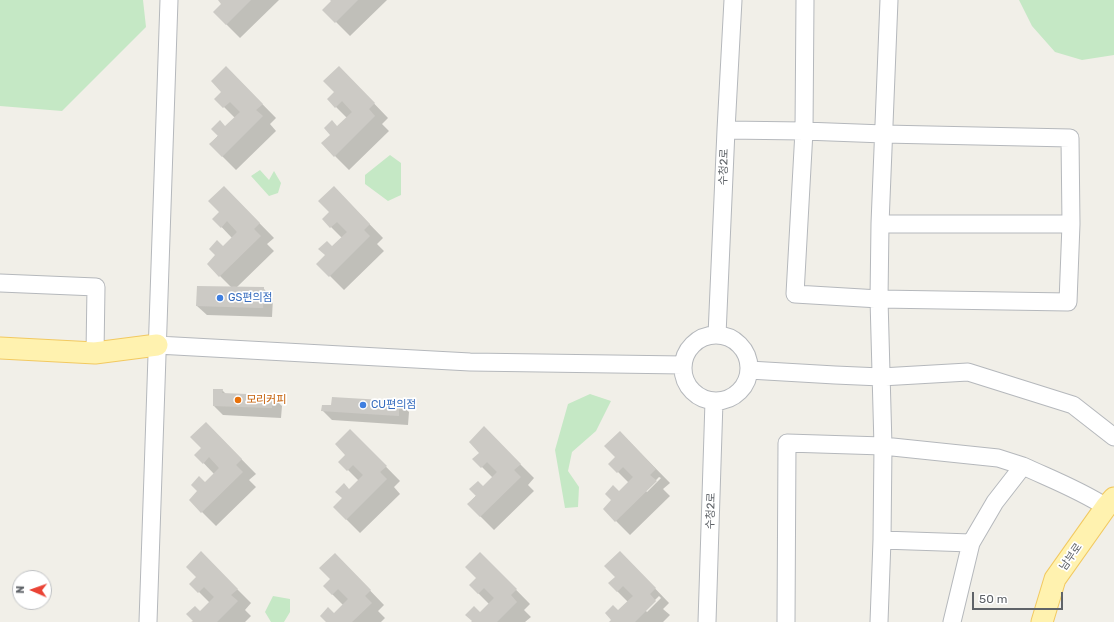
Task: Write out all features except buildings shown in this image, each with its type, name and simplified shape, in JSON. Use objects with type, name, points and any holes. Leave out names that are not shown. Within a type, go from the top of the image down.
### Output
[{"type":"main road","points":[[0,348],[95,353],[157,346]]},
{"type":"main road","name":"남부로","points":[[1042,622],[1055,579],[1110,503]]},
{"type":"street","points":[[148,622],[169,0]]},
{"type":"street","name":"수청2로","points":[[717,335],[733,0]]},
{"type":"street","points":[[726,130],[804,131],[1070,138],[1071,224],[1068,302],[879,299],[795,294],[804,131],[805,0]]},
{"type":"street","points":[[879,622],[883,446],[879,299],[880,224],[889,0]]},
{"type":"street","points":[[880,224],[1071,224]]},
{"type":"street","points":[[0,283],[96,287],[95,353]]},
{"type":"street","points":[[717,335],[730,338],[741,346],[746,353],[748,361],[748,378],[744,386],[731,398],[714,401],[704,399],[688,386],[684,376],[683,365],[685,355],[698,340],[707,336],[717,335]]},
{"type":"street","points":[[157,346],[470,362],[683,365]]},
{"type":"street","points":[[749,370],[835,376],[881,377],[968,372],[1073,406],[1114,437]]},
{"type":"street","name":"수청2로","points":[[708,622],[714,401]]},
{"type":"street","points":[[786,622],[787,443],[883,446],[998,458],[1023,466],[1065,484],[1095,500],[1110,503]]},
{"type":"street","points":[[952,622],[971,543],[995,502],[1023,466]]},
{"type":"street","points":[[882,540],[971,543]]},
{"type":"green space","points":[[0,0],[143,0],[146,27],[62,111],[0,106]]},
{"type":"green space","points":[[1019,0],[1114,0],[1114,55],[1082,60],[1055,52],[1032,26]]},
{"type":"green space","points":[[390,155],[401,163],[401,195],[388,201],[365,184],[365,175]]},
{"type":"green space","points":[[260,170],[269,180],[274,171],[281,183],[278,193],[269,196],[251,176]]},
{"type":"green space","points":[[590,394],[611,401],[596,431],[572,452],[568,471],[579,487],[578,507],[565,508],[555,450],[568,404]]},
{"type":"green space","points":[[273,596],[290,599],[290,612],[284,622],[271,622],[265,612]]},
{"type":"place","name":"GS편의점","points":[[220,298]]},
{"type":"place","name":"모리커피","points":[[238,400]]},
{"type":"place","name":"CU편의점","points":[[363,405]]}]
